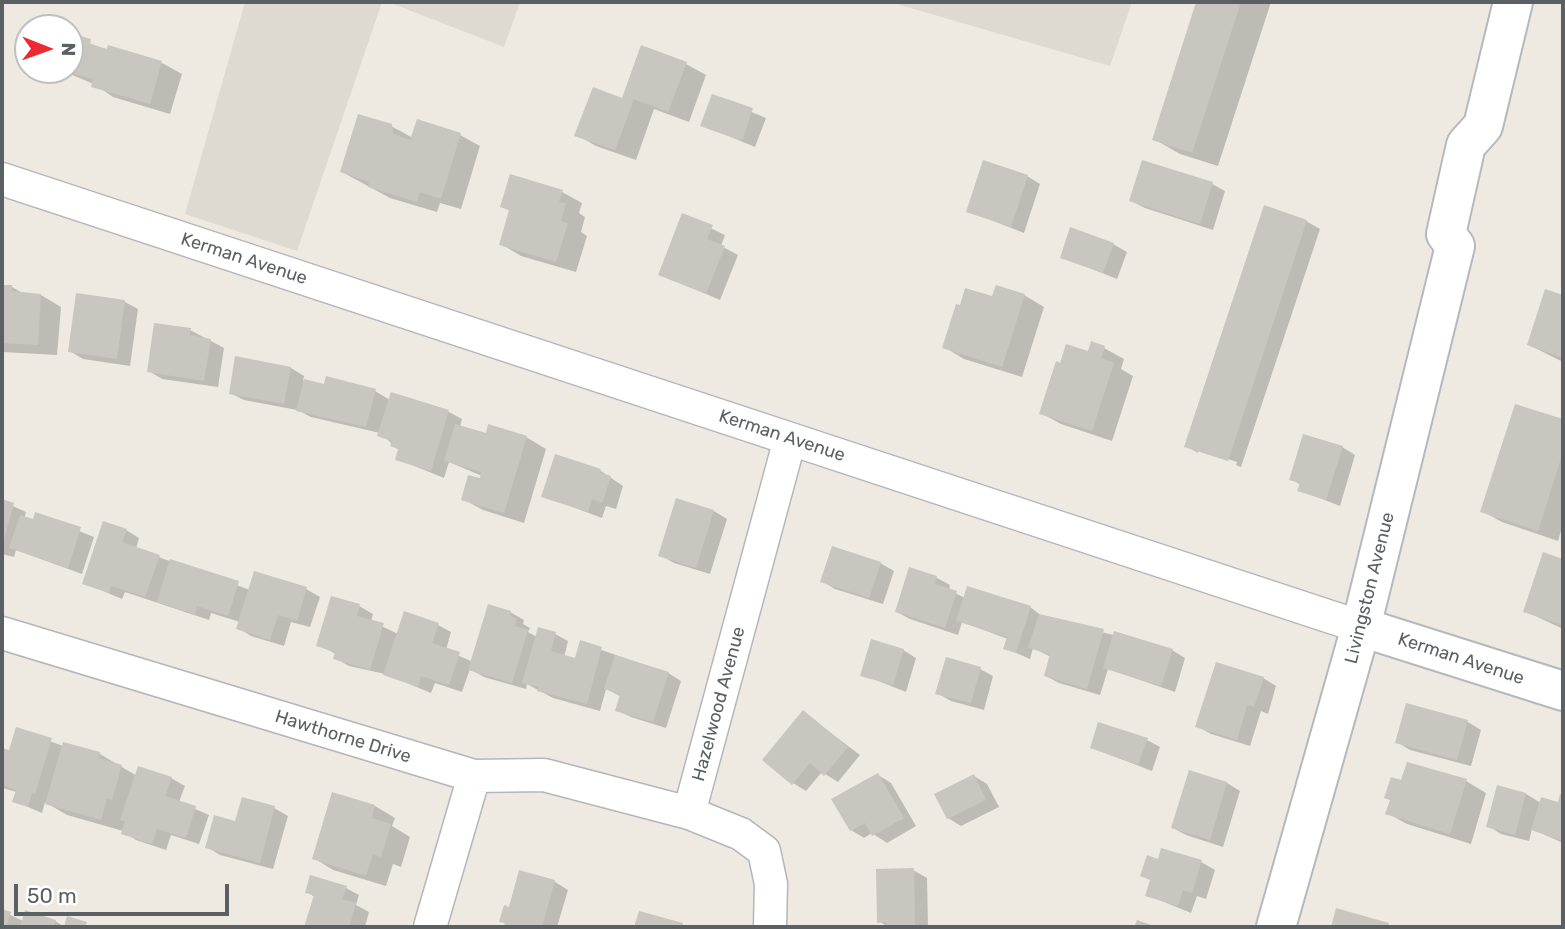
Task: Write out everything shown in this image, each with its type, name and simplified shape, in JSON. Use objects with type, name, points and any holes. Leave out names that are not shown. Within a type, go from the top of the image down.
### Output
[{"type":"main road","name":"Livingston Avenue","points":[[1276,927],[1362,627],[1455,246],[1446,234],[1466,145],[1483,126],[1513,2]]},
{"type":"main road","name":"Kerman Avenue","points":[[1362,627],[1563,691]]},
{"type":"street","name":"Kerman Avenue","points":[[2,179],[1362,627]]},
{"type":"street","name":"Hazelwood Avenue","points":[[689,813],[790,439]]},
{"type":"street","name":"Hawthorne Drive","points":[[2,633],[474,776],[544,775],[689,813]]},
{"type":"street","points":[[430,927],[474,776]]},
{"type":"street","points":[[689,813],[741,834],[764,851],[771,884],[770,927]]},
{"type":"shaded area","points":[[245,2],[382,2],[297,251],[185,214]]},
{"type":"shaded area","points":[[388,2],[520,2],[504,47]]},
{"type":"shaded area","points":[[890,2],[1132,2],[1110,66]]},
{"type":"building","points":[[1196,2],[1241,2],[1192,153],[1152,140]]},
{"type":"building","points":[[84,37],[91,39],[90,44],[107,49],[108,45],[162,61],[150,104],[91,87],[93,79],[84,77]]},
{"type":"building","points":[[641,45],[687,62],[668,112],[634,99],[615,150],[574,136],[593,87],[622,98]]},
{"type":"building","points":[[712,94],[753,108],[742,141],[700,126]]},
{"type":"building","points":[[358,114],[392,124],[393,134],[410,140],[417,119],[461,133],[441,199],[420,192],[417,202],[368,187],[369,182],[340,172]]},
{"type":"building","points":[[983,160],[1028,175],[1011,227],[966,212]]},
{"type":"building","points":[[1142,160],[1213,182],[1200,224],[1129,201]]},
{"type":"building","points":[[510,174],[563,190],[559,202],[566,203],[561,221],[568,223],[556,262],[499,245],[509,210],[500,207]]},
{"type":"building","points":[[1264,205],[1307,220],[1228,461],[1184,447]]},
{"type":"building","points":[[682,213],[713,225],[707,239],[725,246],[706,294],[658,275]]},
{"type":"building","points":[[1070,227],[1114,243],[1103,273],[1060,258]]},
{"type":"building","points":[[2,285],[12,285],[12,291],[41,294],[38,345],[2,343]]},
{"type":"building","points":[[996,285],[1025,294],[1002,367],[942,348],[956,304],[960,305],[965,288],[992,296]]},
{"type":"building","points":[[1545,289],[1563,295],[1563,358],[1527,345]]},
{"type":"building","points":[[76,293],[125,300],[117,359],[68,352]]},
{"type":"building","points":[[154,323],[191,328],[190,335],[211,339],[204,381],[147,372]]},
{"type":"building","points":[[1091,341],[1105,346],[1101,358],[1114,363],[1092,431],[1039,414],[1056,361],[1060,363],[1066,344],[1088,351]]},
{"type":"building","points":[[235,356],[291,367],[284,404],[229,394]]},
{"type":"building","points":[[326,376],[376,389],[366,427],[296,411],[304,379],[324,384]]},
{"type":"building","points":[[391,392],[449,410],[431,471],[395,460],[398,449],[390,446],[392,441],[377,436]]},
{"type":"building","points":[[1515,404],[1563,419],[1563,452],[1538,531],[1480,512]]},
{"type":"building","points":[[455,424],[486,433],[488,424],[527,436],[504,513],[461,500],[468,475],[480,478],[481,472],[444,461]]},
{"type":"building","points":[[1303,434],[1343,446],[1326,500],[1297,491],[1300,483],[1289,480]]},
{"type":"building","points":[[555,454],[601,469],[600,473],[611,476],[602,503],[592,499],[588,512],[541,497]]},
{"type":"building","points":[[676,498],[714,510],[696,568],[658,556]]},
{"type":"building","points":[[2,499],[14,503],[3,543],[2,543]]},
{"type":"building","points":[[35,512],[81,527],[68,568],[9,548],[20,515],[33,519]]},
{"type":"building","points":[[103,521],[127,529],[122,542],[160,555],[145,597],[111,586],[109,593],[82,584]]},
{"type":"building","points":[[832,546],[881,562],[869,598],[820,582]]},
{"type":"building","points":[[1543,552],[1563,559],[1563,625],[1523,612]]},
{"type":"building","points":[[170,559],[239,581],[228,616],[197,606],[195,614],[157,602]]},
{"type":"building","points":[[909,567],[937,576],[935,584],[957,591],[945,628],[895,612]]},
{"type":"building","points":[[254,571],[307,587],[297,621],[278,615],[270,640],[236,629]]},
{"type":"building","points":[[967,586],[1031,606],[1016,653],[1003,649],[1007,637],[956,621]]},
{"type":"building","points":[[331,596],[360,604],[357,616],[384,623],[370,670],[333,659],[335,652],[316,646]]},
{"type":"building","points":[[488,604],[511,611],[510,616],[517,619],[515,626],[528,630],[512,683],[468,670]]},
{"type":"building","points":[[404,611],[439,623],[432,643],[460,652],[449,685],[421,676],[418,687],[383,675]]},
{"type":"building","points":[[1039,614],[1104,629],[1087,689],[1044,676],[1050,654],[1028,648]]},
{"type":"building","points":[[538,627],[556,632],[551,651],[575,658],[580,640],[602,647],[587,704],[537,691],[539,687],[522,683]]},
{"type":"building","points":[[1114,631],[1173,649],[1161,686],[1103,668]]},
{"type":"building","points":[[871,639],[904,649],[893,685],[860,676]]},
{"type":"building","points":[[615,655],[669,672],[653,722],[615,711],[620,694],[604,689]]},
{"type":"building","points":[[946,657],[981,667],[971,703],[935,694]]},
{"type":"building","points":[[1216,662],[1264,677],[1254,707],[1247,705],[1237,740],[1195,727]]},
{"type":"building","points":[[1406,703],[1468,720],[1457,760],[1395,743]]},
{"type":"building","points":[[803,710],[848,747],[824,776],[810,763],[792,785],[762,760]]},
{"type":"building","points":[[1098,722],[1148,738],[1138,765],[1090,748]]},
{"type":"building","points":[[16,727],[52,738],[35,794],[32,793],[28,807],[12,802],[16,790],[2,785],[2,748],[9,750]]},
{"type":"building","points":[[63,742],[100,752],[99,758],[122,765],[112,800],[107,798],[101,820],[45,804]]},
{"type":"building","points":[[1407,762],[1467,779],[1450,834],[1385,814],[1390,800],[1384,798],[1391,777],[1401,780]]},
{"type":"building","points":[[138,766],[172,777],[165,796],[196,806],[186,838],[157,829],[152,844],[121,834],[125,821],[120,820]]},
{"type":"building","points":[[1189,770],[1227,782],[1210,840],[1171,828]]},
{"type":"building","points":[[878,773],[904,818],[872,836],[865,823],[850,831],[831,799]]},
{"type":"building","points":[[974,774],[986,800],[947,819],[934,794]]},
{"type":"building","points":[[1497,785],[1526,793],[1515,835],[1486,827]]},
{"type":"building","points":[[332,792],[375,805],[372,818],[391,824],[381,857],[373,854],[366,876],[312,859]]},
{"type":"building","points":[[1560,794],[1563,795],[1563,841],[1531,830],[1541,797],[1558,802]]},
{"type":"building","points":[[242,797],[275,806],[260,863],[205,848],[214,815],[235,821]]},
{"type":"building","points":[[1161,848],[1202,860],[1192,893],[1183,890],[1178,906],[1145,896],[1150,880],[1140,876],[1147,855],[1158,859]]},
{"type":"building","points":[[914,868],[915,927],[886,927],[886,922],[877,923],[876,869]]},
{"type":"building","points":[[519,870],[555,880],[542,927],[503,927],[505,923],[499,922],[504,905],[509,907]]},
{"type":"building","points":[[310,875],[347,886],[342,899],[356,903],[349,927],[304,927],[314,895],[305,893]]},
{"type":"building","points":[[1336,908],[1389,923],[1388,927],[1331,927]]},
{"type":"building","points":[[2,909],[11,912],[6,927],[2,927]]},
{"type":"building","points":[[25,910],[56,920],[54,927],[20,927]]},
{"type":"building","points":[[639,911],[683,923],[682,927],[634,927]]},
{"type":"building","points":[[67,916],[87,922],[85,927],[64,927]]},
{"type":"building","points":[[1137,920],[1157,927],[1134,927]]}]
